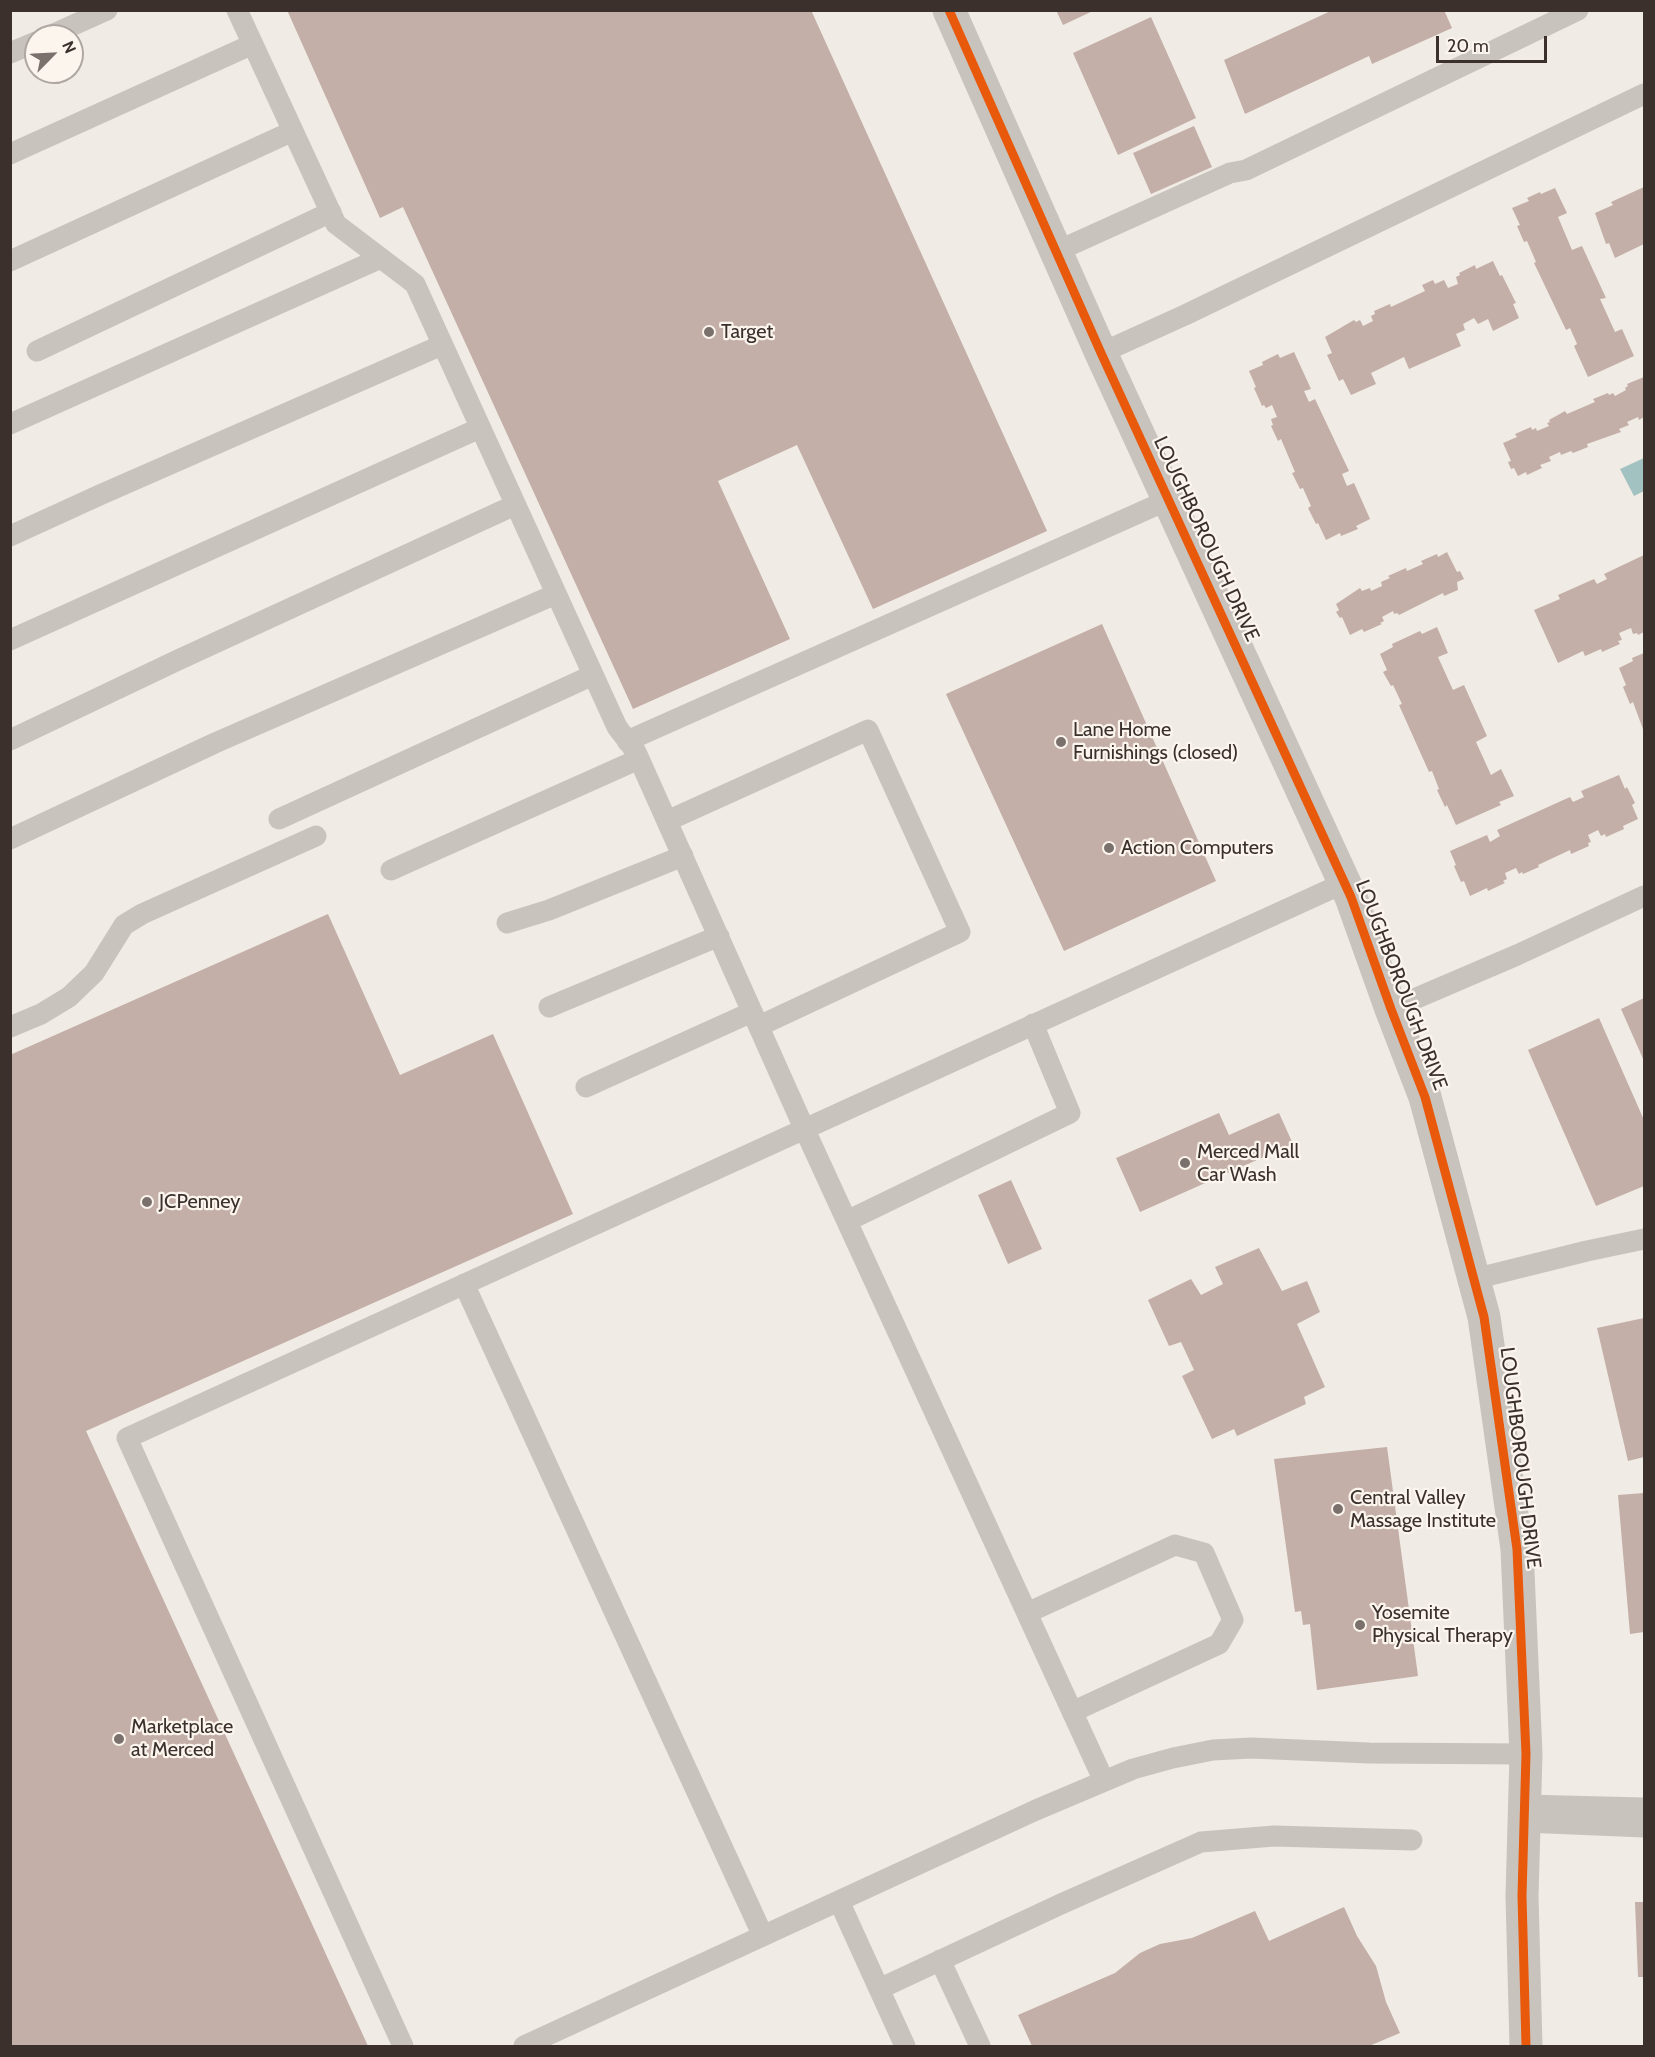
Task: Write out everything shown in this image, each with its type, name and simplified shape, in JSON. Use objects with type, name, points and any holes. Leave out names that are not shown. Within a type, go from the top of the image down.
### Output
[{"type":"street","name":"LOUGHBOROUGH DRIVE","points":[[949,10],[1055,252],[1351,897],[1425,1097],[1484,1317],[1516,1549],[1526,1754],[1522,1896],[1526,2046]]},
{"type":"lane","points":[[76,24],[107,10]]},
{"type":"lane","points":[[237,10],[336,224],[415,284],[617,727],[639,759],[804,1128],[1104,1781]]},
{"type":"lane","points":[[1055,252],[1230,172],[1246,170],[1578,10]]},
{"type":"lane","points":[[10,154],[253,44]]},
{"type":"lane","points":[[10,53],[24,47]]},
{"type":"lane","points":[[1101,353],[1185,315],[1644,94]]},
{"type":"lane","points":[[10,261],[293,131]]},
{"type":"lane","points":[[37,351],[331,212]]},
{"type":"lane","points":[[10,424],[381,258]]},
{"type":"lane","points":[[10,536],[442,345]]},
{"type":"lane","points":[[10,640],[480,428]]},
{"type":"lane","points":[[627,741],[1168,500]]},
{"type":"lane","points":[[10,740],[515,505]]},
{"type":"lane","points":[[10,839],[215,742],[556,594]]},
{"type":"lane","points":[[279,819],[593,675]]},
{"type":"lane","points":[[586,1087],[755,1019],[960,932],[868,730],[667,821]]},
{"type":"lane","points":[[391,870],[639,759]]},
{"type":"lane","points":[[10,1027],[41,1014],[69,997],[94,973],[124,925],[316,836]]},
{"type":"lane","points":[[507,923],[549,910],[683,856]]},
{"type":"lane","points":[[403,2046],[127,1438],[1344,883]]},
{"type":"lane","points":[[1391,1009],[1517,955],[1644,896]]},
{"type":"lane","points":[[549,1007],[719,936]]},
{"type":"lane","points":[[847,1221],[1070,1113],[1033,1024]]},
{"type":"lane","points":[[1474,1279],[1644,1239]]},
{"type":"lane","points":[[464,1284],[764,1936]]},
{"type":"lane","points":[[1027,1613],[1175,1545],[1204,1553],[1233,1620],[1220,1644],[1072,1712]]},
{"type":"lane","points":[[524,2046],[1025,1815],[1133,1769],[1213,1750],[1251,1748],[1369,1753],[1526,1754]]},
{"type":"lane","points":[[1524,1813],[1644,1808]]},
{"type":"lane","points":[[1524,1813],[1644,1827]]},
{"type":"lane","points":[[879,1989],[1202,1842],[1274,1836],[1412,1840]]},
{"type":"lane","points":[[840,1901],[905,2046]]},
{"type":"lane","points":[[940,1960],[980,2046]]},
{"type":"water","points":[[1644,458],[1644,491],[1634,496],[1620,469]]},
{"type":"building","name":"Target","points":[[287,10],[811,10],[1047,531],[873,609],[797,445],[718,481],[790,639],[633,709],[403,207],[380,218]]},
{"type":"building","points":[[1056,10],[1095,10],[1063,25]]},
{"type":"building","points":[[1333,10],[1444,10],[1452,28],[1372,64],[1369,56],[1245,114],[1224,60]]},
{"type":"building","points":[[1151,17],[1196,118],[1118,155],[1073,53]]},
{"type":"building","points":[[1194,126],[1212,167],[1151,194],[1133,153]]},
{"type":"building","points":[[1644,187],[1644,244],[1615,258],[1609,243],[1606,244],[1595,213],[1613,205],[1611,202]]},
{"type":"building","points":[[1555,188],[1567,213],[1558,217],[1572,250],[1582,246],[1606,298],[1600,299],[1615,332],[1622,329],[1634,356],[1588,377],[1574,346],[1577,344],[1570,328],[1566,330],[1534,263],[1536,262],[1527,241],[1524,242],[1517,226],[1520,225],[1512,208],[1529,201],[1527,198]]},
{"type":"building","points":[[1493,261],[1516,303],[1513,304],[1519,318],[1493,331],[1488,319],[1478,324],[1474,318],[1463,324],[1465,330],[1456,334],[1461,346],[1409,369],[1404,357],[1371,373],[1376,384],[1351,395],[1343,379],[1339,381],[1327,355],[1332,353],[1325,337],[1354,320],[1356,322],[1360,320],[1363,326],[1373,321],[1371,316],[1375,314],[1374,311],[1390,304],[1391,307],[1425,291],[1422,285],[1433,280],[1435,284],[1444,280],[1448,288],[1458,284],[1456,277],[1460,275],[1459,273],[1475,265],[1476,269]]},
{"type":"building","points":[[1294,352],[1311,389],[1304,391],[1309,402],[1315,399],[1349,471],[1342,474],[1347,486],[1354,483],[1370,519],[1356,526],[1358,529],[1341,536],[1340,533],[1326,540],[1308,508],[1311,506],[1303,488],[1300,489],[1292,473],[1295,472],[1281,439],[1278,441],[1271,426],[1273,425],[1271,419],[1277,417],[1272,405],[1266,408],[1262,406],[1249,371],[1263,365],[1262,362],[1278,354],[1280,358]]},
{"type":"building","points":[[1644,377],[1644,417],[1627,422],[1629,425],[1619,429],[1621,432],[1587,444],[1588,447],[1573,453],[1571,451],[1561,455],[1560,452],[1549,457],[1551,461],[1540,465],[1542,468],[1527,475],[1526,472],[1518,476],[1514,468],[1511,469],[1508,462],[1511,461],[1503,443],[1517,437],[1515,434],[1531,427],[1532,430],[1536,428],[1537,431],[1549,426],[1547,423],[1550,422],[1549,420],[1565,411],[1567,414],[1595,402],[1593,399],[1608,393],[1609,395],[1613,393],[1615,396],[1626,390],[1627,384]]},
{"type":"building","points":[[1447,552],[1457,572],[1460,571],[1464,579],[1457,582],[1458,590],[1444,596],[1443,593],[1399,615],[1394,614],[1393,611],[1382,617],[1384,621],[1380,623],[1382,624],[1350,635],[1342,617],[1340,618],[1336,612],[1339,610],[1336,604],[1360,588],[1362,591],[1370,588],[1371,591],[1382,586],[1381,582],[1390,578],[1388,576],[1406,568],[1407,571],[1423,564],[1421,561]]},
{"type":"building","points":[[1644,555],[1644,632],[1638,635],[1633,634],[1631,628],[1619,633],[1622,640],[1618,641],[1620,644],[1585,656],[1583,651],[1558,663],[1534,610],[1560,599],[1558,595],[1594,579],[1597,584],[1607,579],[1604,574]]},
{"type":"building","name":"Lane Home Furnishings (closed)","points":[[1102,624],[1216,881],[1064,951],[946,694]]},
{"type":"building","points":[[1437,627],[1448,653],[1438,657],[1453,690],[1464,685],[1487,736],[1476,742],[1491,775],[1501,769],[1514,796],[1499,802],[1501,805],[1456,825],[1437,790],[1439,789],[1432,771],[1429,772],[1399,705],[1402,704],[1393,685],[1391,686],[1383,672],[1387,670],[1380,654],[1393,647],[1392,644],[1420,631],[1422,634]]},
{"type":"building","points":[[1644,653],[1644,732],[1633,702],[1630,704],[1623,687],[1626,685],[1619,668],[1633,661],[1632,658]]},
{"type":"building","points":[[1619,775],[1635,803],[1632,805],[1638,819],[1623,826],[1624,829],[1606,837],[1605,834],[1601,836],[1598,830],[1588,835],[1591,842],[1588,843],[1589,846],[1571,854],[1570,850],[1523,874],[1522,872],[1519,874],[1516,868],[1505,873],[1507,879],[1503,881],[1505,883],[1470,896],[1464,881],[1461,882],[1450,851],[1487,835],[1490,842],[1500,836],[1497,830],[1570,797],[1573,802],[1584,797],[1581,791]]},
{"type":"building","name":"Marketplace at Merced","points":[[328,914],[400,1075],[493,1034],[573,1214],[86,1431],[368,2046],[10,2046],[10,1055]]},
{"type":"building","points":[[1644,998],[1644,1061],[1621,1009]]},
{"type":"building","points":[[1599,1018],[1644,1120],[1644,1186],[1596,1206],[1528,1050]]},
{"type":"building","name":"Merced Mall Car Wash","points":[[1219,1113],[1229,1135],[1279,1113],[1293,1144],[1140,1212],[1116,1158]]},
{"type":"building","points":[[1011,1180],[1042,1249],[1008,1264],[978,1195]]},
{"type":"building","points":[[1259,1248],[1282,1291],[1307,1281],[1320,1312],[1297,1324],[1325,1387],[1304,1397],[1306,1404],[1237,1436],[1234,1429],[1212,1439],[1182,1376],[1194,1370],[1181,1342],[1169,1346],[1148,1300],[1191,1279],[1201,1295],[1223,1284],[1215,1267]]},
{"type":"building","points":[[1644,1318],[1644,1457],[1628,1461],[1597,1328]]},
{"type":"building","points":[[1387,1447],[1418,1676],[1317,1690],[1310,1624],[1303,1625],[1301,1611],[1295,1612],[1274,1459]]},
{"type":"building","points":[[1644,1493],[1644,1632],[1630,1634],[1618,1495]]},
{"type":"building","points":[[1635,1902],[1644,1902],[1644,1977],[1638,1977]]},
{"type":"building","points":[[1344,1907],[1357,1936],[1376,1966],[1386,2002],[1400,2033],[1369,2046],[1032,2046],[1018,2015],[1115,1973],[1140,1953],[1160,1944],[1192,1938],[1255,1911],[1269,1941]]},
{"type":"cycle path","points":[[949,10],[1101,353],[1351,897],[1425,1097],[1484,1317],[1517,1549],[1526,1754],[1522,1896],[1526,2046]]},
{"type":"place","name":"Target","points":[[709,332]]},
{"type":"place","name":"Lane Home Furnishings (closed)","points":[[1061,742]]},
{"type":"place","name":"Action Computers","points":[[1109,848]]},
{"type":"place","name":"Merced Mall Car Wash","points":[[1185,1163]]},
{"type":"place","name":"JCPenney","points":[[147,1202]]},
{"type":"place","name":"Central Valley Massage Institute","points":[[1338,1509]]},
{"type":"place","name":"Yosemite Physical Therapy","points":[[1360,1625]]},
{"type":"place","name":"Marketplace at Merced","points":[[119,1739]]}]
